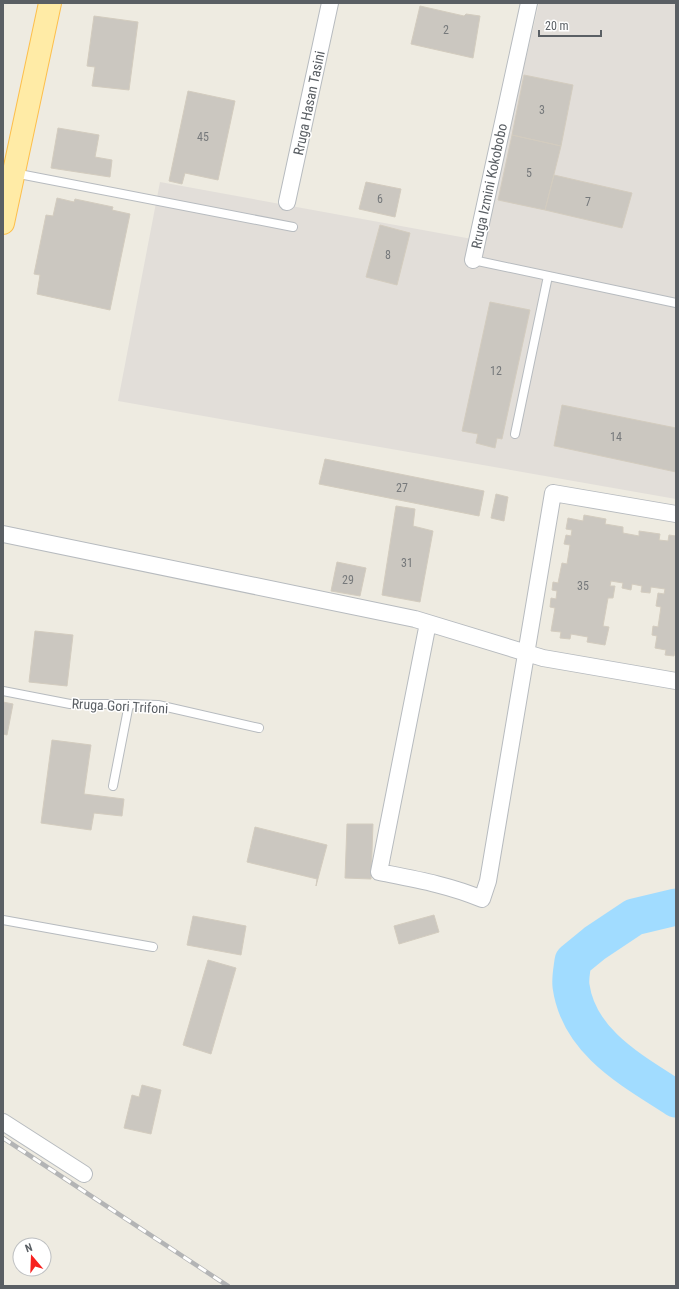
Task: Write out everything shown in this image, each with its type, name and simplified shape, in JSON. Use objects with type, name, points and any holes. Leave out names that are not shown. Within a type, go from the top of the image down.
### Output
[{"type":"main road","points":[[3,223],[50,3]]},
{"type":"street","name":"Rruga Hasan Tasini","points":[[287,202],[330,3]]},
{"type":"street","name":"Rruga Izmini Kokobobo","points":[[473,260],[529,3]]},
{"type":"street","points":[[428,623],[378,872],[436,883],[463,891],[482,899],[488,881],[553,493],[676,514]]},
{"type":"street","points":[[3,534],[415,619],[543,658],[676,681]]},
{"type":"street","points":[[3,1122],[84,1174]]},
{"type":"lane","points":[[14,172],[293,227]]},
{"type":"lane","name":"Rruga Izmini Kokobobo","points":[[473,260],[676,303]]},
{"type":"lane","points":[[515,434],[548,276]]},
{"type":"lane","name":"Rruga Gori Trifoni","points":[[3,691],[70,704],[158,705],[259,728]]},
{"type":"lane","points":[[113,786],[129,704]]},
{"type":"lane","points":[[3,920],[153,947]]},
{"type":"shaded area","points":[[539,3],[676,3],[676,499],[118,401],[160,182],[483,241]]},
{"type":"building","points":[[420,6],[464,16],[466,14],[480,16],[473,58],[411,44]]},
{"type":"building","points":[[94,16],[138,22],[129,90],[92,86],[95,67],[87,66]]},
{"type":"building","points":[[524,75],[573,85],[561,146],[512,135]]},
{"type":"building","points":[[188,91],[235,101],[218,180],[185,173],[182,184],[169,181]]},
{"type":"building","points":[[58,128],[99,135],[95,157],[112,160],[110,177],[51,168]]},
{"type":"building","points":[[512,135],[561,146],[545,210],[498,200]]},
{"type":"building","points":[[554,175],[632,193],[622,228],[545,210]]},
{"type":"building","points":[[366,182],[401,189],[395,217],[359,209]]},
{"type":"building","points":[[57,198],[74,202],[75,199],[113,207],[112,210],[130,214],[110,310],[37,294],[40,275],[34,274],[46,215],[53,216]]},
{"type":"building","points":[[380,225],[410,233],[397,285],[366,277]]},
{"type":"building","points":[[490,302],[530,310],[502,439],[497,438],[495,448],[476,443],[478,434],[462,431]]},
{"type":"building","points":[[562,405],[676,428],[676,472],[554,446]]},
{"type":"building","points":[[325,459],[484,491],[479,516],[319,484]]},
{"type":"building","points":[[496,494],[508,497],[504,521],[491,518]]},
{"type":"building","points":[[396,506],[415,509],[413,526],[433,531],[420,602],[382,595]]},
{"type":"building","points":[[584,515],[606,519],[605,524],[623,527],[623,533],[639,536],[639,531],[660,534],[659,540],[668,541],[669,535],[676,536],[676,651],[674,656],[665,655],[666,650],[655,648],[657,636],[652,635],[653,626],[658,627],[661,607],[656,606],[658,593],[664,594],[665,589],[651,587],[650,593],[641,592],[642,586],[632,584],[631,590],[622,588],[623,583],[611,581],[610,586],[615,586],[613,598],[608,598],[603,626],[609,627],[605,645],[587,642],[588,637],[571,634],[570,639],[560,638],[561,632],[551,631],[555,608],[550,607],[551,598],[556,599],[557,591],[552,590],[553,582],[558,583],[562,563],[567,564],[570,545],[564,544],[566,535],[571,536],[572,530],[566,529],[568,518],[583,521]]},
{"type":"building","points":[[337,562],[366,568],[360,596],[331,591]]},
{"type":"building","points":[[35,631],[73,635],[67,686],[29,682]]},
{"type":"building","points":[[3,702],[13,704],[7,735],[3,734]]},
{"type":"building","points":[[52,740],[91,745],[84,794],[124,799],[122,816],[94,813],[91,830],[41,823]]},
{"type":"building","points":[[347,824],[373,824],[371,879],[345,878]]},
{"type":"building","points":[[255,827],[327,845],[316,886],[317,879],[247,862]]},
{"type":"building","points":[[434,915],[439,932],[399,944],[394,926]]},
{"type":"building","points":[[193,916],[246,926],[241,955],[187,945]]},
{"type":"building","points":[[208,960],[236,968],[211,1054],[183,1045]]},
{"type":"building","points":[[142,1085],[161,1090],[151,1134],[124,1128],[132,1095],[139,1097]]},
{"type":"waterway","points":[[676,907],[634,917],[595,943],[573,961],[571,980],[576,1006],[585,1024],[596,1039],[626,1066],[676,1099]]},
{"type":"railway","points":[[3,1138],[228,1286]]}]
